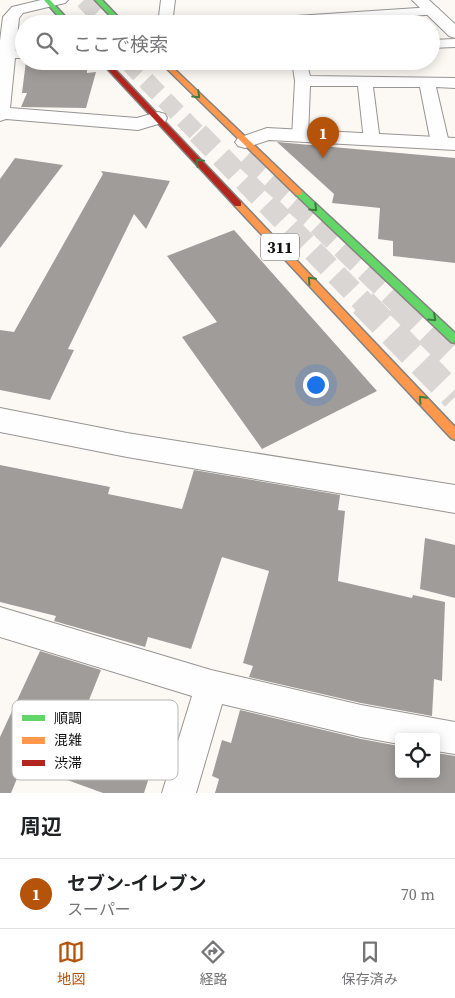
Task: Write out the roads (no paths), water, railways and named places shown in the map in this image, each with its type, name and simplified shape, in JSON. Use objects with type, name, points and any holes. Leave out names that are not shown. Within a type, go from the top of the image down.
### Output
[{"type":"main road","points":[[98,0],[113,15]]},
{"type":"main road","points":[[52,1],[62,15]]},
{"type":"main road","name":"311","points":[[112,70],[455,435]]},
{"type":"main road","points":[[171,70],[350,242],[455,339]]},
{"type":"street","points":[[420,0],[437,15]]},
{"type":"street","points":[[15,47],[11,17],[18,10],[52,1]]},
{"type":"street","points":[[440,17],[452,27]]},
{"type":"street","points":[[15,58],[1,114],[138,124],[158,118]]},
{"type":"street","points":[[245,142],[267,134],[372,141],[448,143]]},
{"type":"street","points":[[0,420],[127,445],[455,499]]},
{"type":"lane","points":[[166,15],[168,0]]},
{"type":"lane","points":[[372,15],[432,11]]},
{"type":"lane","points":[[440,44],[455,43]]},
{"type":"lane","points":[[300,137],[303,81],[301,70]]},
{"type":"lane","points":[[303,81],[455,83]]},
{"type":"lane","points":[[365,82],[372,141]]},
{"type":"lane","points":[[427,83],[448,143]]},
{"type":"lane","points":[[0,622],[210,686],[361,721],[455,738]]},
{"type":"lane","points":[[179,793],[210,686]]},
{"type":"tunnel","points":[[84,0],[98,15]]},
{"type":"tunnel","points":[[136,70],[199,135]]},
{"type":"tunnel","points":[[198,133],[365,304]]},
{"type":"tunnel","points":[[245,158],[317,223],[400,304]]},
{"type":"tunnel","points":[[363,303],[455,397]]},
{"type":"tunnel","points":[[398,303],[455,359]]},
{"type":"place","name":"セブン-イレブン","points":[[323,158]]}]
